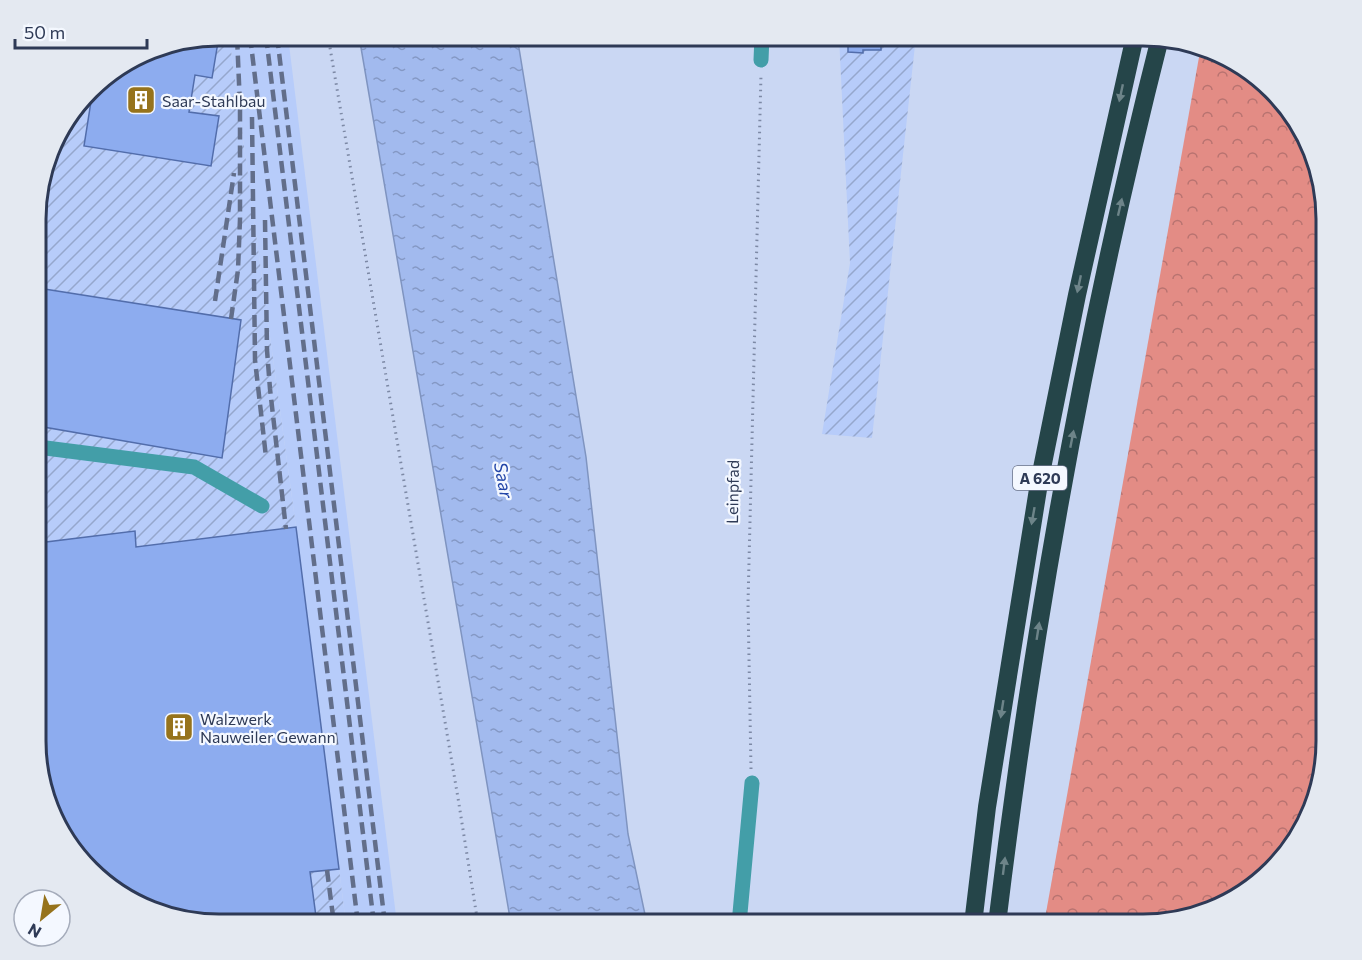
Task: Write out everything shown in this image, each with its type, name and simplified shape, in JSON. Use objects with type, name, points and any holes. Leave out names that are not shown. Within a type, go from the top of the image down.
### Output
[{"type":"highway","name":"A 620","points":[[974,914],[987,807],[1039,483],[1077,295],[1133,47]]},
{"type":"highway","name":"A 620","points":[[998,914],[1013,793],[1063,485],[1098,300],[1158,48]]},
{"type":"lane","points":[[761,60],[762,47]]},
{"type":"lane","points":[[47,448],[194,467],[262,506]]},
{"type":"lane","points":[[740,914],[752,783]]},
{"type":"path","points":[[330,46],[476,913]]},
{"type":"path","name":"Leinpfad","points":[[752,783],[748,603],[761,60]]},
{"type":"shaded area","points":[[230,46],[289,46],[396,913],[345,913],[296,527]]},
{"type":"shaded area","points":[[230,46],[296,527],[345,913],[209,913],[175,908],[133,890],[114,878],[97,863],[82,846],[64,817],[52,785],[47,751],[47,220],[52,175],[76,124],[106,90],[124,76],[175,52]]},
{"type":"shaded area","points":[[840,47],[915,47],[872,438],[822,434],[850,263]]},
{"type":"green space","points":[[1199,56],[1229,70],[1248,82],[1272,106],[1298,143],[1310,175],[1314,197],[1314,763],[1310,785],[1302,806],[1280,846],[1265,863],[1219,896],[1187,908],[1165,912],[1046,914]]},
{"type":"water","name":"Saar","points":[[361,46],[519,46],[586,457],[628,834],[645,913],[509,913]]},
{"type":"building","name":"Saar-Stahlbau","points":[[217,46],[212,78],[195,75],[189,112],[219,116],[211,166],[84,146],[90,106],[124,76],[175,52]]},
{"type":"building","points":[[848,47],[881,47],[881,50],[863,50],[863,53],[848,52]]},
{"type":"building","points":[[47,289],[241,320],[222,458],[47,428]]},
{"type":"building","name":"Walzwerk Nauweiler Gewann","points":[[296,527],[339,869],[310,872],[316,913],[209,913],[175,908],[154,900],[114,878],[97,863],[82,846],[64,817],[52,785],[47,751],[47,542],[135,531],[136,547]]},
{"type":"railway","points":[[231,319],[238,270],[240,219],[237,46]]},
{"type":"railway","points":[[251,46],[357,913]]},
{"type":"railway","points":[[267,46],[373,913]]},
{"type":"railway","points":[[278,46],[384,913]]},
{"type":"railway","points":[[252,117],[255,360],[266,457]]},
{"type":"railway","points":[[215,301],[234,173]]},
{"type":"railway","points":[[265,220],[267,350],[286,529]]},
{"type":"railway","points":[[327,870],[333,913]]},
{"type":"place","name":"Saar-Stahlbau","points":[[141,100]]},
{"type":"place","name":"Walzwerk Nauweiler Gewann","points":[[179,727]]}]
